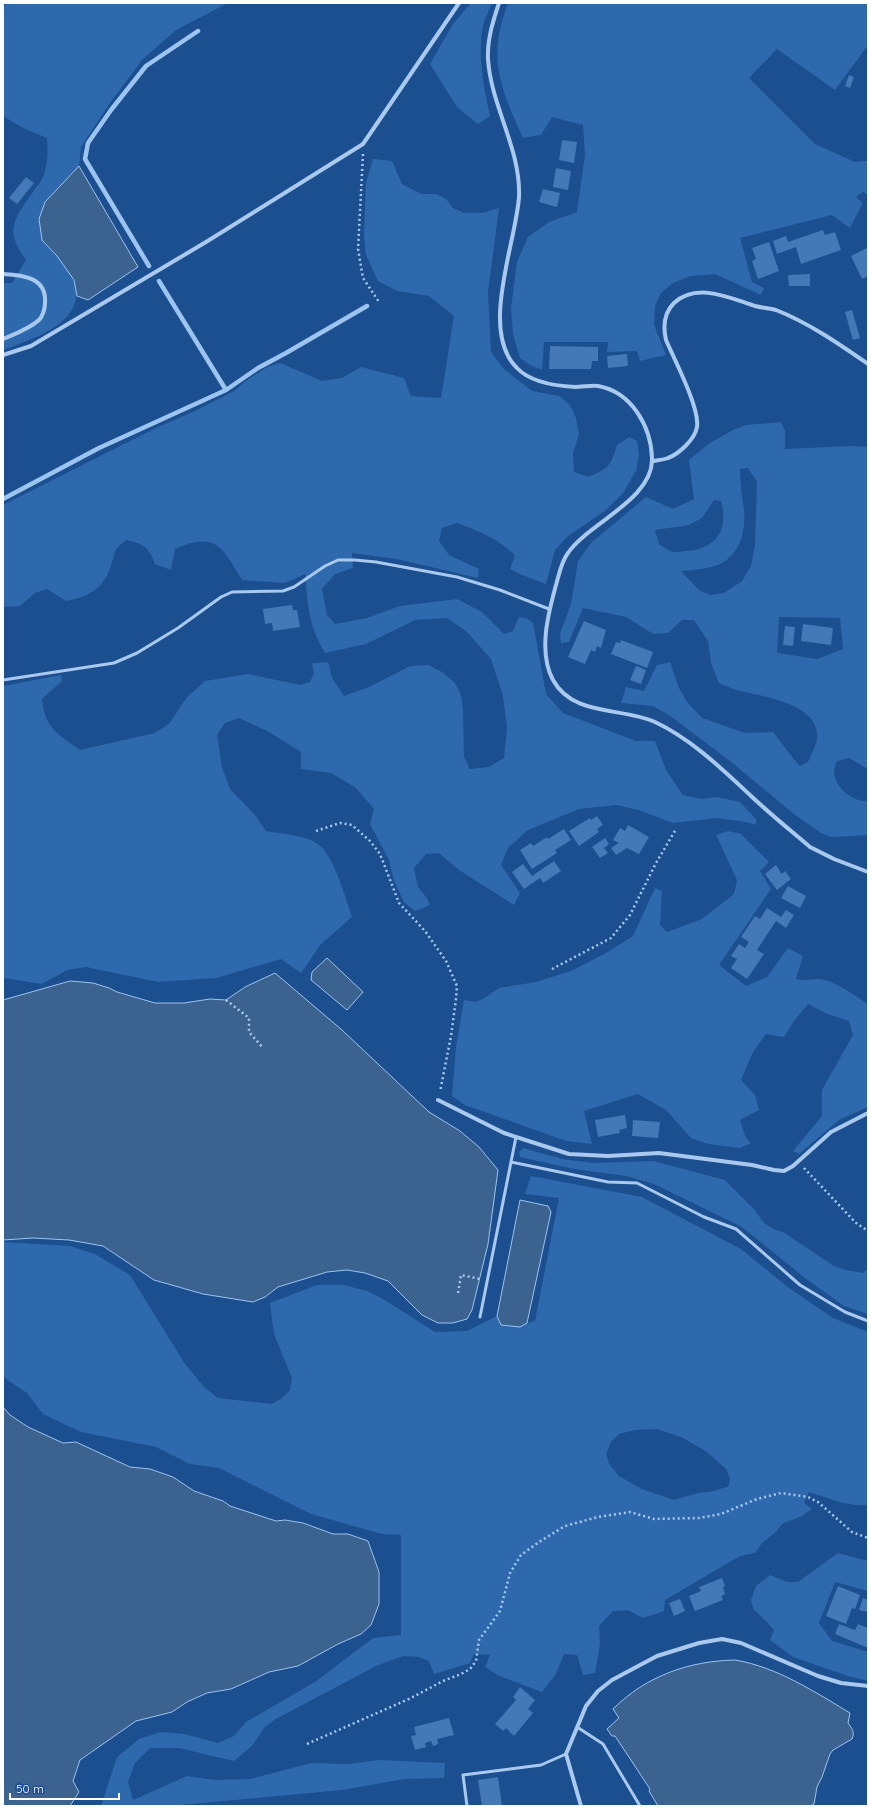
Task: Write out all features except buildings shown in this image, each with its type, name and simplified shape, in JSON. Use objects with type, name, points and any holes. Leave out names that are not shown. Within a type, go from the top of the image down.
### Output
[{"type":"street","points":[[3,355],[31,346],[206,242],[363,144],[459,3]]},
{"type":"street","points":[[499,3],[492,24],[488,60],[495,93],[515,158],[519,180],[518,200],[501,300],[500,329],[504,347],[509,358],[517,369],[529,377],[546,384],[572,387],[598,386],[616,392],[633,406],[644,421],[650,439],[653,461],[642,486],[625,504],[577,542],[567,554],[549,609],[546,636],[549,670],[554,682],[566,697],[584,705],[652,720],[663,726],[687,741],[810,847],[834,859],[868,872]]},
{"type":"street","points":[[3,274],[20,275],[32,278],[42,287],[46,297],[45,307],[40,319],[28,328],[3,339]]},
{"type":"street","points":[[653,461],[669,458],[685,446],[694,436],[697,426],[696,412],[666,340],[663,329],[666,315],[671,306],[679,299],[698,293],[716,294],[774,310],[810,327],[868,364]]},
{"type":"street","points":[[438,1100],[504,1133],[569,1154],[608,1156],[659,1153],[703,1158],[784,1171],[799,1162],[831,1132],[868,1113]]},
{"type":"street","points":[[581,1806],[566,1754],[586,1706],[598,1691],[612,1680],[657,1656],[699,1643],[722,1639],[741,1642],[818,1676],[841,1683],[868,1686]]},
{"type":"lane","points":[[3,680],[114,663],[137,652],[178,628],[222,597],[232,592],[283,592],[294,587],[325,566],[338,560],[376,562],[457,577],[500,590],[549,609]]},
{"type":"lane","points":[[480,1317],[516,1137]]},
{"type":"lane","points":[[511,1162],[608,1182],[637,1183],[704,1217],[736,1229],[800,1285],[845,1312],[868,1321]]},
{"type":"lane","points":[[577,1727],[603,1744],[640,1806]]},
{"type":"lane","points":[[468,1806],[462,1775],[541,1766],[566,1754]]},
{"type":"path","points":[[363,144],[363,172],[358,249],[363,278],[379,302]]},
{"type":"path","points":[[316,831],[340,822],[352,826],[370,841],[380,854],[399,903],[425,931],[446,961],[452,974],[457,986],[456,999],[451,1036],[438,1100]]},
{"type":"path","points":[[552,969],[611,938],[630,915],[656,863],[676,830]]},
{"type":"path","points":[[226,1000],[249,1018],[249,1032],[264,1048]]},
{"type":"path","points":[[799,1162],[856,1223],[868,1231]]},
{"type":"path","points":[[458,1293],[462,1275],[480,1279]]},
{"type":"path","points":[[307,1744],[411,1698],[470,1669],[476,1661],[479,1640],[500,1611],[510,1573],[521,1555],[565,1526],[598,1517],[630,1512],[654,1519],[699,1518],[722,1514],[757,1499],[781,1493],[808,1497],[818,1502],[852,1532],[868,1538]]},
{"type":"shaded area","points":[[7,3],[228,3],[176,30],[142,60],[110,103],[81,147],[79,166],[63,183],[42,240],[72,276],[76,296],[73,308],[55,327],[3,350],[3,283],[12,283],[26,260],[15,241],[14,225],[21,210],[40,183],[47,162],[47,138],[25,129],[3,116],[3,8]]},
{"type":"shaded area","points":[[471,3],[492,3],[483,26],[481,37],[481,60],[490,116],[478,124],[457,107],[430,64],[453,24]]},
{"type":"shaded area","points":[[508,3],[868,3],[868,45],[835,90],[777,49],[749,78],[815,144],[855,162],[866,161],[868,158],[868,195],[863,192],[856,197],[863,203],[850,228],[832,215],[740,238],[752,282],[764,288],[761,295],[715,274],[690,276],[673,283],[661,293],[655,306],[654,325],[666,355],[640,361],[637,351],[607,352],[608,342],[544,342],[542,370],[530,365],[520,358],[513,335],[511,308],[517,262],[528,237],[549,222],[577,212],[585,155],[583,125],[552,117],[541,135],[523,138],[508,103],[499,72],[497,56],[498,40]]},
{"type":"shaded area","points":[[373,159],[392,161],[402,184],[421,194],[436,194],[446,199],[453,208],[464,213],[482,213],[499,208],[488,292],[491,352],[504,369],[532,391],[559,396],[570,405],[576,418],[579,435],[573,453],[574,472],[588,477],[600,472],[608,466],[613,458],[617,445],[629,437],[637,441],[639,456],[636,471],[623,493],[606,510],[568,536],[555,550],[546,584],[510,569],[515,555],[502,544],[473,529],[457,523],[442,528],[439,541],[449,555],[479,569],[478,578],[397,559],[352,553],[353,568],[335,574],[322,589],[327,615],[335,624],[367,618],[400,606],[457,599],[482,612],[504,634],[513,631],[519,617],[526,618],[533,623],[546,694],[563,713],[636,741],[655,741],[666,770],[683,795],[701,799],[717,797],[740,802],[756,819],[756,825],[717,818],[673,823],[638,810],[617,805],[579,809],[528,830],[508,848],[501,865],[520,893],[514,905],[459,870],[439,853],[426,854],[414,868],[418,887],[427,898],[430,905],[415,911],[404,902],[394,881],[389,860],[370,824],[374,809],[356,788],[331,773],[301,769],[301,752],[269,732],[239,718],[225,723],[217,735],[222,767],[230,789],[255,815],[266,831],[294,835],[308,839],[319,845],[330,858],[339,878],[352,917],[321,944],[301,973],[281,959],[216,978],[158,982],[86,967],[67,970],[42,984],[3,978],[3,686],[61,675],[62,681],[42,699],[46,717],[59,735],[80,750],[155,733],[169,724],[187,697],[205,681],[248,674],[300,685],[310,682],[314,673],[312,663],[328,662],[332,678],[344,696],[369,687],[410,666],[428,665],[442,672],[455,683],[461,695],[463,709],[464,757],[470,769],[489,767],[504,758],[507,727],[503,696],[491,659],[466,631],[447,618],[415,620],[366,644],[325,653],[319,643],[312,624],[308,605],[305,574],[285,583],[242,580],[223,551],[217,545],[209,542],[189,544],[175,549],[171,570],[155,564],[148,550],[142,545],[126,540],[116,550],[110,569],[102,582],[87,595],[66,601],[47,589],[35,593],[20,606],[3,607],[3,505],[156,428],[195,411],[234,391],[247,380],[267,367],[280,363],[322,381],[342,378],[361,367],[404,378],[411,396],[441,398],[454,316],[429,296],[397,291],[378,281],[366,255],[364,235],[366,183]]},
{"type":"shaded area","points":[[79,166],[138,267],[88,300],[77,296],[74,280],[57,256],[42,240],[39,219],[45,202]]},
{"type":"shaded area","points":[[781,422],[785,431],[785,449],[849,446],[868,447],[868,767],[866,768],[849,758],[837,761],[834,768],[837,782],[847,794],[854,798],[868,801],[868,835],[831,837],[821,833],[794,814],[730,761],[669,715],[653,706],[621,703],[626,687],[644,691],[657,665],[670,662],[679,688],[687,702],[702,718],[745,733],[773,732],[800,766],[808,762],[815,748],[817,739],[816,727],[809,717],[799,709],[787,703],[736,690],[719,683],[711,663],[708,641],[694,620],[682,620],[668,633],[653,634],[626,617],[583,608],[569,642],[561,643],[560,634],[571,604],[578,561],[592,542],[646,497],[673,509],[694,499],[689,460],[710,443],[733,430],[746,425]],"holes":[[[748,468],[757,482],[755,545],[751,566],[742,581],[724,593],[710,595],[699,590],[681,571],[695,570],[718,565],[732,556],[740,542],[744,526],[740,469]],[[714,500],[721,501],[723,521],[718,536],[712,542],[696,549],[676,552],[670,551],[659,544],[655,530],[689,525],[702,518]],[[779,617],[840,618],[843,649],[817,659],[777,653]]]},
{"type":"shaded area","points":[[728,831],[741,834],[769,862],[760,871],[771,889],[719,965],[746,986],[767,977],[788,948],[803,956],[796,979],[818,979],[830,982],[844,988],[868,1004],[868,1107],[839,1120],[799,1154],[793,1151],[822,1116],[822,1090],[853,1035],[849,1021],[825,1013],[808,1004],[794,1021],[784,1037],[766,1034],[753,1052],[741,1080],[755,1095],[759,1110],[740,1120],[745,1136],[751,1143],[740,1148],[708,1144],[691,1138],[666,1110],[638,1094],[584,1111],[592,1144],[566,1141],[465,1105],[452,1096],[456,1047],[464,1000],[475,1002],[483,999],[499,988],[536,982],[571,971],[608,952],[633,936],[655,888],[662,891],[660,925],[667,932],[702,919],[734,894],[737,880],[716,835]]},
{"type":"shaded area","points":[[327,958],[363,992],[347,1010],[311,980],[312,972]]},
{"type":"shaded area","points":[[275,973],[342,1030],[429,1112],[460,1131],[479,1147],[498,1170],[488,1244],[472,1310],[467,1319],[453,1323],[438,1323],[422,1315],[388,1281],[365,1273],[347,1270],[327,1272],[278,1287],[265,1297],[253,1302],[203,1294],[154,1280],[103,1246],[69,1240],[33,1238],[3,1240],[3,1000],[70,981],[93,983],[155,1003],[184,1003],[210,999],[226,1000],[245,987]]},
{"type":"shaded area","points":[[523,1148],[562,1159],[594,1163],[653,1161],[725,1180],[755,1210],[763,1222],[773,1229],[783,1232],[834,1266],[845,1270],[863,1273],[868,1268],[868,1314],[844,1306],[805,1278],[742,1227],[654,1184],[626,1176],[574,1169],[520,1157],[519,1152]]},
{"type":"shaded area","points":[[531,1176],[642,1197],[741,1249],[789,1288],[833,1318],[868,1332],[868,1505],[853,1505],[809,1492],[804,1503],[812,1509],[802,1516],[782,1524],[776,1532],[762,1543],[755,1553],[740,1556],[665,1600],[664,1611],[643,1618],[628,1610],[613,1611],[599,1626],[600,1644],[595,1673],[583,1675],[577,1655],[564,1654],[556,1674],[542,1692],[499,1676],[485,1667],[490,1655],[474,1654],[470,1663],[434,1674],[429,1661],[419,1657],[403,1656],[376,1666],[274,1720],[264,1728],[252,1746],[234,1761],[179,1748],[150,1748],[135,1763],[128,1782],[133,1800],[187,1776],[215,1780],[250,1779],[311,1763],[349,1764],[378,1760],[445,1763],[444,1778],[405,1779],[342,1790],[170,1806],[101,1806],[117,1757],[139,1739],[161,1732],[184,1734],[218,1743],[234,1736],[246,1722],[315,1682],[373,1638],[401,1635],[401,1535],[382,1534],[311,1514],[219,1468],[190,1464],[156,1447],[81,1432],[43,1414],[27,1393],[3,1377],[3,1242],[70,1246],[95,1254],[130,1275],[185,1364],[205,1388],[218,1398],[272,1404],[282,1398],[290,1390],[292,1378],[274,1334],[270,1303],[317,1285],[344,1285],[367,1291],[383,1299],[435,1332],[467,1331],[497,1316],[501,1325],[520,1327],[535,1321],[559,1198],[525,1194]],"holes":[[[657,1429],[683,1438],[707,1452],[726,1469],[730,1478],[729,1486],[674,1500],[642,1489],[619,1476],[609,1464],[606,1454],[611,1442],[619,1434],[635,1430]]]},
{"type":"shaded area","points":[[520,1200],[548,1206],[551,1212],[527,1323],[520,1327],[501,1325],[497,1316]]},
{"type":"shaded area","points":[[3,1407],[10,1415],[28,1427],[63,1443],[76,1442],[130,1467],[150,1469],[173,1477],[194,1491],[223,1501],[230,1506],[276,1521],[285,1520],[303,1523],[333,1534],[348,1534],[368,1541],[379,1572],[379,1604],[371,1625],[361,1634],[338,1644],[298,1666],[269,1672],[231,1689],[207,1693],[187,1702],[172,1712],[136,1721],[80,1760],[73,1781],[79,1792],[70,1806],[3,1806]]},
{"type":"shaded area","points":[[838,1553],[868,1561],[868,1591],[835,1582],[819,1623],[832,1641],[868,1652],[868,1681],[848,1676],[793,1657],[770,1640],[774,1630],[754,1610],[751,1600],[756,1586],[770,1575],[787,1582],[798,1582]]},
{"type":"shaded area","points":[[735,1660],[751,1663],[781,1674],[850,1713],[848,1723],[853,1732],[852,1739],[833,1750],[830,1754],[817,1787],[814,1804],[810,1806],[658,1806],[649,1791],[650,1789],[615,1736],[612,1736],[607,1729],[619,1718],[613,1709],[626,1697],[654,1679],[669,1672],[701,1663]]},
{"type":"waterway","points":[[149,266],[85,159],[88,143],[111,110],[146,66],[198,31]]},
{"type":"waterway","points":[[159,281],[226,390]]},
{"type":"waterway","points":[[3,499],[99,448],[226,390],[258,368],[367,306]]}]
